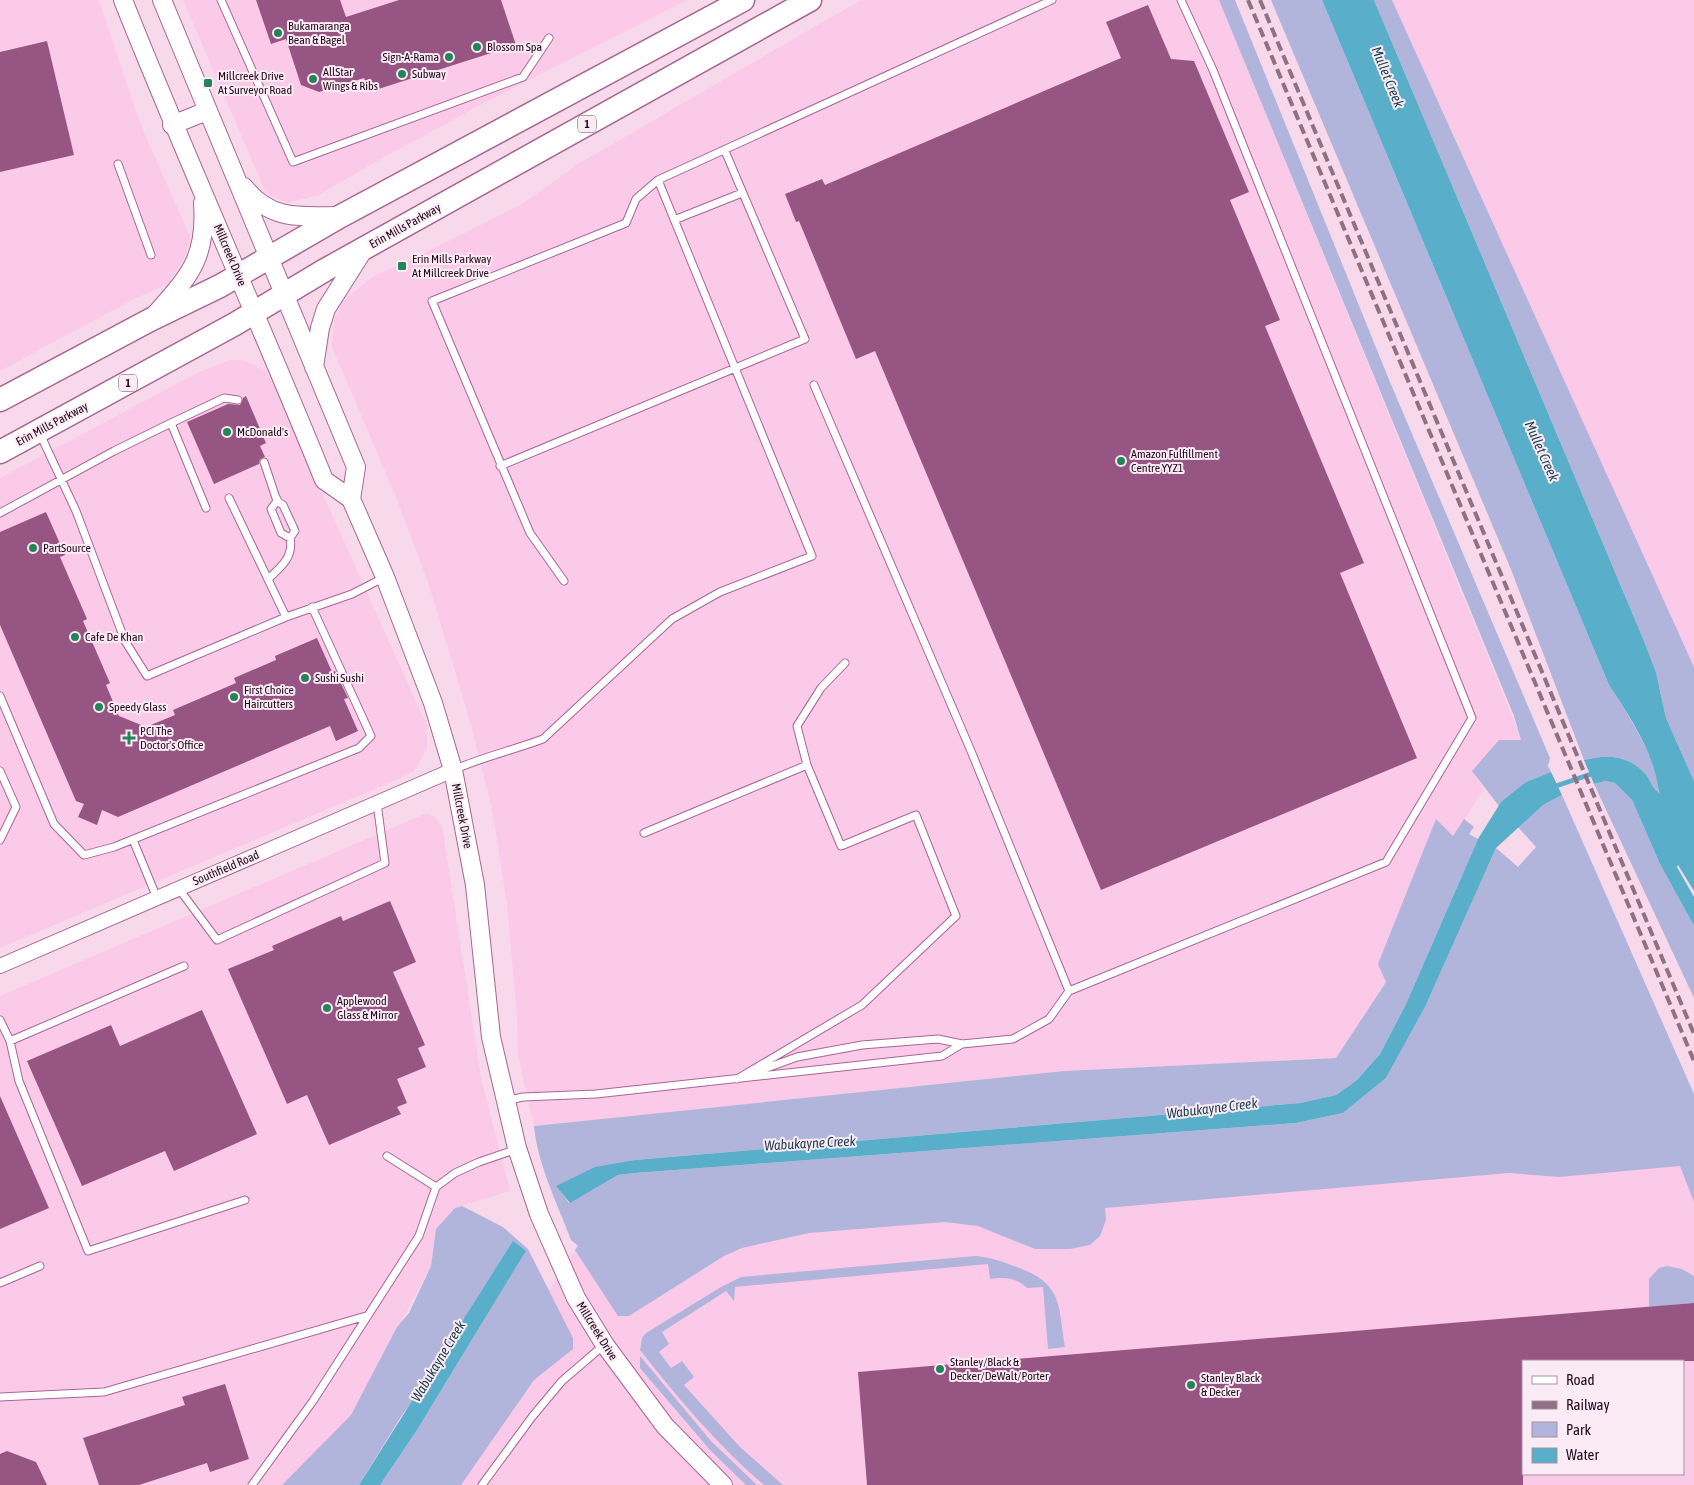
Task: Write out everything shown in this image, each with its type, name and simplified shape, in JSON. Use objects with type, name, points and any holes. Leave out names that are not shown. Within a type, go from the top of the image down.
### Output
[{"type":"main road","points":[[0,400],[150,320],[239,276],[341,216],[743,0]]},
{"type":"main road","name":"Erin Mills Parkway","points":[[0,452],[254,313],[364,249],[810,0]]},
{"type":"street","name":"Millcreek Drive","points":[[123,0],[172,125],[239,276],[324,480],[351,499],[385,577],[433,703],[453,770],[475,885],[491,1038],[505,1101],[539,1214],[576,1298],[605,1345],[665,1426],[723,1485]]},
{"type":"street","points":[[162,0],[356,467],[351,499]]},
{"type":"street","points":[[172,125],[207,110]]},
{"type":"street","points":[[233,172],[255,201],[272,211],[295,216],[341,216]]},
{"type":"street","points":[[150,320],[186,279],[196,262],[205,225],[202,190]]},
{"type":"street","points":[[314,367],[320,328],[326,309],[364,249]]},
{"type":"street","name":"Southfield Road","points":[[0,966],[453,770]]},
{"type":"lane","points":[[221,0],[293,162],[523,77],[549,38]]},
{"type":"lane","points":[[564,581],[530,533],[500,466],[473,395],[432,301],[626,223],[636,199],[658,180],[1052,0]]},
{"type":"lane","points":[[737,1079],[797,1057],[862,1045],[938,1039],[962,1044],[1013,1039],[1049,1019],[1069,991],[1386,862],[1472,718],[1213,70],[1181,0]]},
{"type":"lane","points":[[500,466],[805,339],[724,151]]},
{"type":"lane","points":[[118,164],[150,255]]},
{"type":"lane","points":[[453,770],[482,758],[518,749],[543,739],[672,619],[720,592],[812,556],[658,180]]},
{"type":"lane","points":[[674,220],[742,192]]},
{"type":"lane","points":[[814,385],[971,751],[1069,991]]},
{"type":"lane","points":[[0,513],[224,398],[238,400]]},
{"type":"lane","points":[[171,424],[206,508]]},
{"type":"lane","points":[[39,431],[76,511],[125,641],[147,676],[286,617],[352,594],[385,577]]},
{"type":"lane","points":[[264,462],[277,501],[283,505],[294,531],[290,538],[292,549],[285,563],[268,579]]},
{"type":"lane","points":[[229,498],[286,617]]},
{"type":"lane","points":[[277,501],[271,509],[281,534],[290,538]]},
{"type":"lane","points":[[0,696],[54,824],[84,855],[133,840],[359,748],[371,736],[312,607]]},
{"type":"lane","points":[[737,1079],[862,1005],[956,916],[916,815],[841,846],[807,765],[797,726],[821,688],[845,663]]},
{"type":"lane","points":[[644,833],[807,765]]},
{"type":"lane","points":[[0,771],[16,807],[0,840]]},
{"type":"lane","points":[[179,889],[217,940],[385,863],[377,803]]},
{"type":"lane","points":[[133,840],[157,898]]},
{"type":"lane","points":[[10,1041],[184,966]]},
{"type":"lane","points":[[0,1020],[10,1041],[19,1081],[88,1251],[245,1200]]},
{"type":"lane","points":[[505,1101],[523,1097],[596,1094],[942,1056],[962,1044]]},
{"type":"lane","points":[[252,1485],[313,1401],[419,1236],[436,1187],[455,1174],[479,1162],[518,1148]]},
{"type":"lane","points":[[387,1156],[436,1187]]},
{"type":"lane","points":[[0,1283],[40,1266]]},
{"type":"lane","points":[[0,1397],[104,1392],[366,1316]]},
{"type":"lane","points":[[482,1485],[532,1416],[562,1381],[605,1345]]},
{"type":"shaded area","points":[[0,0],[99,0],[140,123],[191,239],[185,256],[168,284],[134,299],[0,371]]},
{"type":"shaded area","points":[[183,0],[687,0],[488,101],[368,166],[319,195],[287,203],[266,193]]},
{"type":"shaded area","points":[[861,0],[1219,0],[1522,740],[1472,770],[1484,789],[1453,836],[1435,820],[1386,981],[1336,1058],[1064,1071],[534,1126],[518,1055],[517,1017],[507,904],[492,809],[470,721],[428,582],[396,497],[332,347],[334,319],[344,300],[372,277],[522,204],[578,164]]},
{"type":"shaded area","points":[[1392,0],[1694,0],[1694,667]]},
{"type":"shaded area","points":[[229,360],[243,360],[265,370],[272,381],[427,726],[427,749],[414,771],[401,778],[0,948],[0,478],[197,373]]},
{"type":"shaded area","points":[[427,813],[434,816],[442,825],[481,1077],[510,1191],[455,1208],[436,1229],[431,1266],[351,1415],[282,1485],[0,1485],[0,996]]},
{"type":"shaded area","points":[[1694,1143],[1694,1485],[423,1485],[578,1246]]},
{"type":"green space","points":[[1219,0],[1235,0],[1390,382],[1550,758],[1548,766],[1551,772],[1526,782],[1499,806],[1472,771],[1499,740],[1521,740],[1514,716]]},
{"type":"green space","points":[[1271,0],[1322,0],[1609,685],[1632,722],[1649,755],[1658,783],[1658,794],[1644,774],[1628,761],[1609,757],[1584,760],[1510,567]]},
{"type":"green space","points":[[1374,0],[1392,0],[1694,667],[1694,781],[1666,718],[1656,672],[1644,641]]},
{"type":"green space","points":[[1605,781],[1615,783],[1632,800],[1660,864],[1694,926],[1694,998],[1594,784]]},
{"type":"green space","points":[[1562,795],[1694,1094],[1694,1202],[1680,1166],[1559,1177],[1509,1173],[1105,1208],[1106,1220],[1100,1236],[1090,1245],[1070,1249],[1035,1249],[978,1226],[945,1222],[809,1233],[742,1248],[724,1256],[629,1316],[618,1316],[575,1250],[578,1246],[571,1240],[554,1198],[539,1154],[534,1126],[1064,1071],[1336,1058],[1386,982],[1378,964],[1436,819],[1453,836],[1464,819],[1474,827],[1469,834],[1478,839],[1406,1004],[1380,1054],[1357,1080],[1336,1095],[1300,1103],[635,1160],[557,1186],[569,1203],[618,1175],[635,1173],[1296,1123],[1343,1113],[1386,1078],[1425,1007],[1496,848],[1518,867],[1536,847],[1517,826],[1543,805]]},
{"type":"green space","points":[[462,1206],[503,1227],[528,1249],[573,1338],[573,1349],[534,1380],[461,1485],[380,1485],[417,1430],[526,1251],[402,1415],[359,1485],[282,1485],[351,1415],[397,1327],[409,1313],[431,1266],[436,1229],[455,1208]]},
{"type":"green space","points":[[975,1256],[1017,1267],[1032,1274],[1051,1288],[1059,1307],[1065,1347],[1048,1349],[1043,1287],[1027,1288],[1010,1279],[990,1279],[988,1264],[735,1287],[734,1301],[726,1291],[662,1332],[669,1344],[659,1352],[671,1368],[682,1361],[694,1377],[684,1385],[740,1447],[783,1485],[764,1485],[730,1454],[669,1386],[640,1350],[642,1338],[646,1333],[721,1287],[741,1277]]},
{"type":"green space","points":[[1667,1266],[1682,1269],[1694,1276],[1694,1303],[1649,1307],[1649,1279],[1659,1268]]},
{"type":"green space","points":[[640,1356],[711,1441],[757,1485],[746,1485],[710,1450],[640,1368]]},
{"type":"water","name":"Mullet Creek","points":[[1322,0],[1374,0],[1644,641],[1656,672],[1666,718],[1694,781],[1694,891],[1678,865],[1677,867],[1694,897],[1694,926],[1660,864],[1632,800],[1615,783],[1605,781],[1594,784],[1584,760],[1610,757],[1633,763],[1646,775],[1659,793],[1657,778],[1647,750],[1633,723],[1609,685]]},
{"type":"water","points":[[1551,772],[1562,795],[1543,805],[1496,848],[1425,1007],[1386,1078],[1343,1113],[1296,1123],[635,1173],[618,1175],[570,1203],[556,1186],[595,1167],[635,1160],[1300,1103],[1336,1095],[1357,1080],[1380,1054],[1406,1004],[1478,839],[1501,802],[1526,782]]},
{"type":"water","points":[[513,1241],[526,1251],[417,1430],[380,1485],[359,1485]]},
{"type":"building","points":[[256,0],[340,0],[346,17],[399,0],[501,0],[516,45],[369,92],[364,78],[319,92],[301,85],[286,39],[271,44]]},
{"type":"building","name":"Amazon Fulfillment Centre YYZ1","points":[[1148,5],[1171,59],[1194,61],[1249,192],[1230,200],[1280,320],[1265,326],[1364,563],[1340,573],[1417,758],[1101,890],[875,351],[856,359],[799,221],[796,222],[785,194],[822,179],[825,185],[1121,58],[1106,22]]},
{"type":"building","points":[[47,41],[74,155],[0,172],[0,52]]},
{"type":"building","name":"McDonald's","points":[[246,396],[266,443],[260,446],[265,457],[260,459],[259,464],[214,484],[187,422],[228,404],[240,405]]},
{"type":"building","points":[[46,512],[65,555],[60,557],[87,619],[83,621],[110,683],[106,685],[119,716],[146,727],[175,715],[173,710],[236,683],[234,678],[276,660],[275,656],[317,638],[332,672],[335,671],[348,698],[344,699],[358,731],[336,741],[330,726],[118,817],[102,810],[97,825],[78,817],[84,804],[76,801],[0,625],[0,532]]},
{"type":"building","name":"Applewood Glass & Mirror","points":[[390,901],[416,962],[393,972],[425,1045],[418,1048],[426,1067],[397,1079],[407,1103],[397,1107],[401,1114],[329,1145],[307,1095],[287,1104],[228,969],[274,950],[272,946],[341,916],[343,921]]},
{"type":"building","points":[[202,1010],[257,1134],[174,1171],[165,1151],[82,1186],[27,1061],[111,1025],[120,1046]]},
{"type":"building","points":[[0,1096],[49,1208],[0,1229]]},
{"type":"building","name":"Stanley Black & Decker","points":[[1694,1303],[1694,1361],[1522,1360],[1523,1485],[867,1485],[858,1372]]},
{"type":"building","points":[[225,1384],[249,1459],[210,1472],[207,1463],[139,1485],[99,1485],[83,1438],[185,1405],[182,1397]]},
{"type":"building","points":[[7,1451],[36,1462],[47,1485],[0,1485],[0,1454]]},
{"type":"waterway","name":"Wabukayne Creek","points":[[1553,787],[1594,773]]},
{"type":"railway","points":[[1248,0],[1694,1061]]},
{"type":"railway","points":[[1260,0],[1694,1034]]},
{"type":"place","name":"Bukamaranga Bean & Bagel","points":[[278,33]]},
{"type":"place","name":"Blossom Spa","points":[[477,47]]},
{"type":"place","name":"Sign-A-Rama","points":[[449,57]]},
{"type":"place","name":"Subway","points":[[402,74]]},
{"type":"place","name":"AllStar Wings & Ribs","points":[[313,79]]},
{"type":"place","name":"Millcreek Drive At Surveyor Road","points":[[208,83]]},
{"type":"place","name":"Erin Mills Parkway At Millcreek Drive","points":[[402,266]]},
{"type":"place","name":"McDonald's","points":[[227,432]]},
{"type":"place","name":"Amazon Fulfillment Centre YYZ1","points":[[1121,461]]},
{"type":"place","name":"PartSource","points":[[33,548]]},
{"type":"place","name":"Cafe De Khan","points":[[75,637]]},
{"type":"place","name":"Sushi Sushi","points":[[305,678]]},
{"type":"place","name":"First Choice Haircutters","points":[[234,697]]},
{"type":"place","name":"Speedy Glass","points":[[99,707]]},
{"type":"place","name":"PCI The Doctor's Office","points":[[129,738]]},
{"type":"place","name":"Applewood Glass & Mirror","points":[[327,1008]]},
{"type":"place","name":"Stanley/Black & Decker/DeWalt/Porter","points":[[940,1369]]},
{"type":"place","name":"Stanley Black & Decker","points":[[1191,1385]]}]
